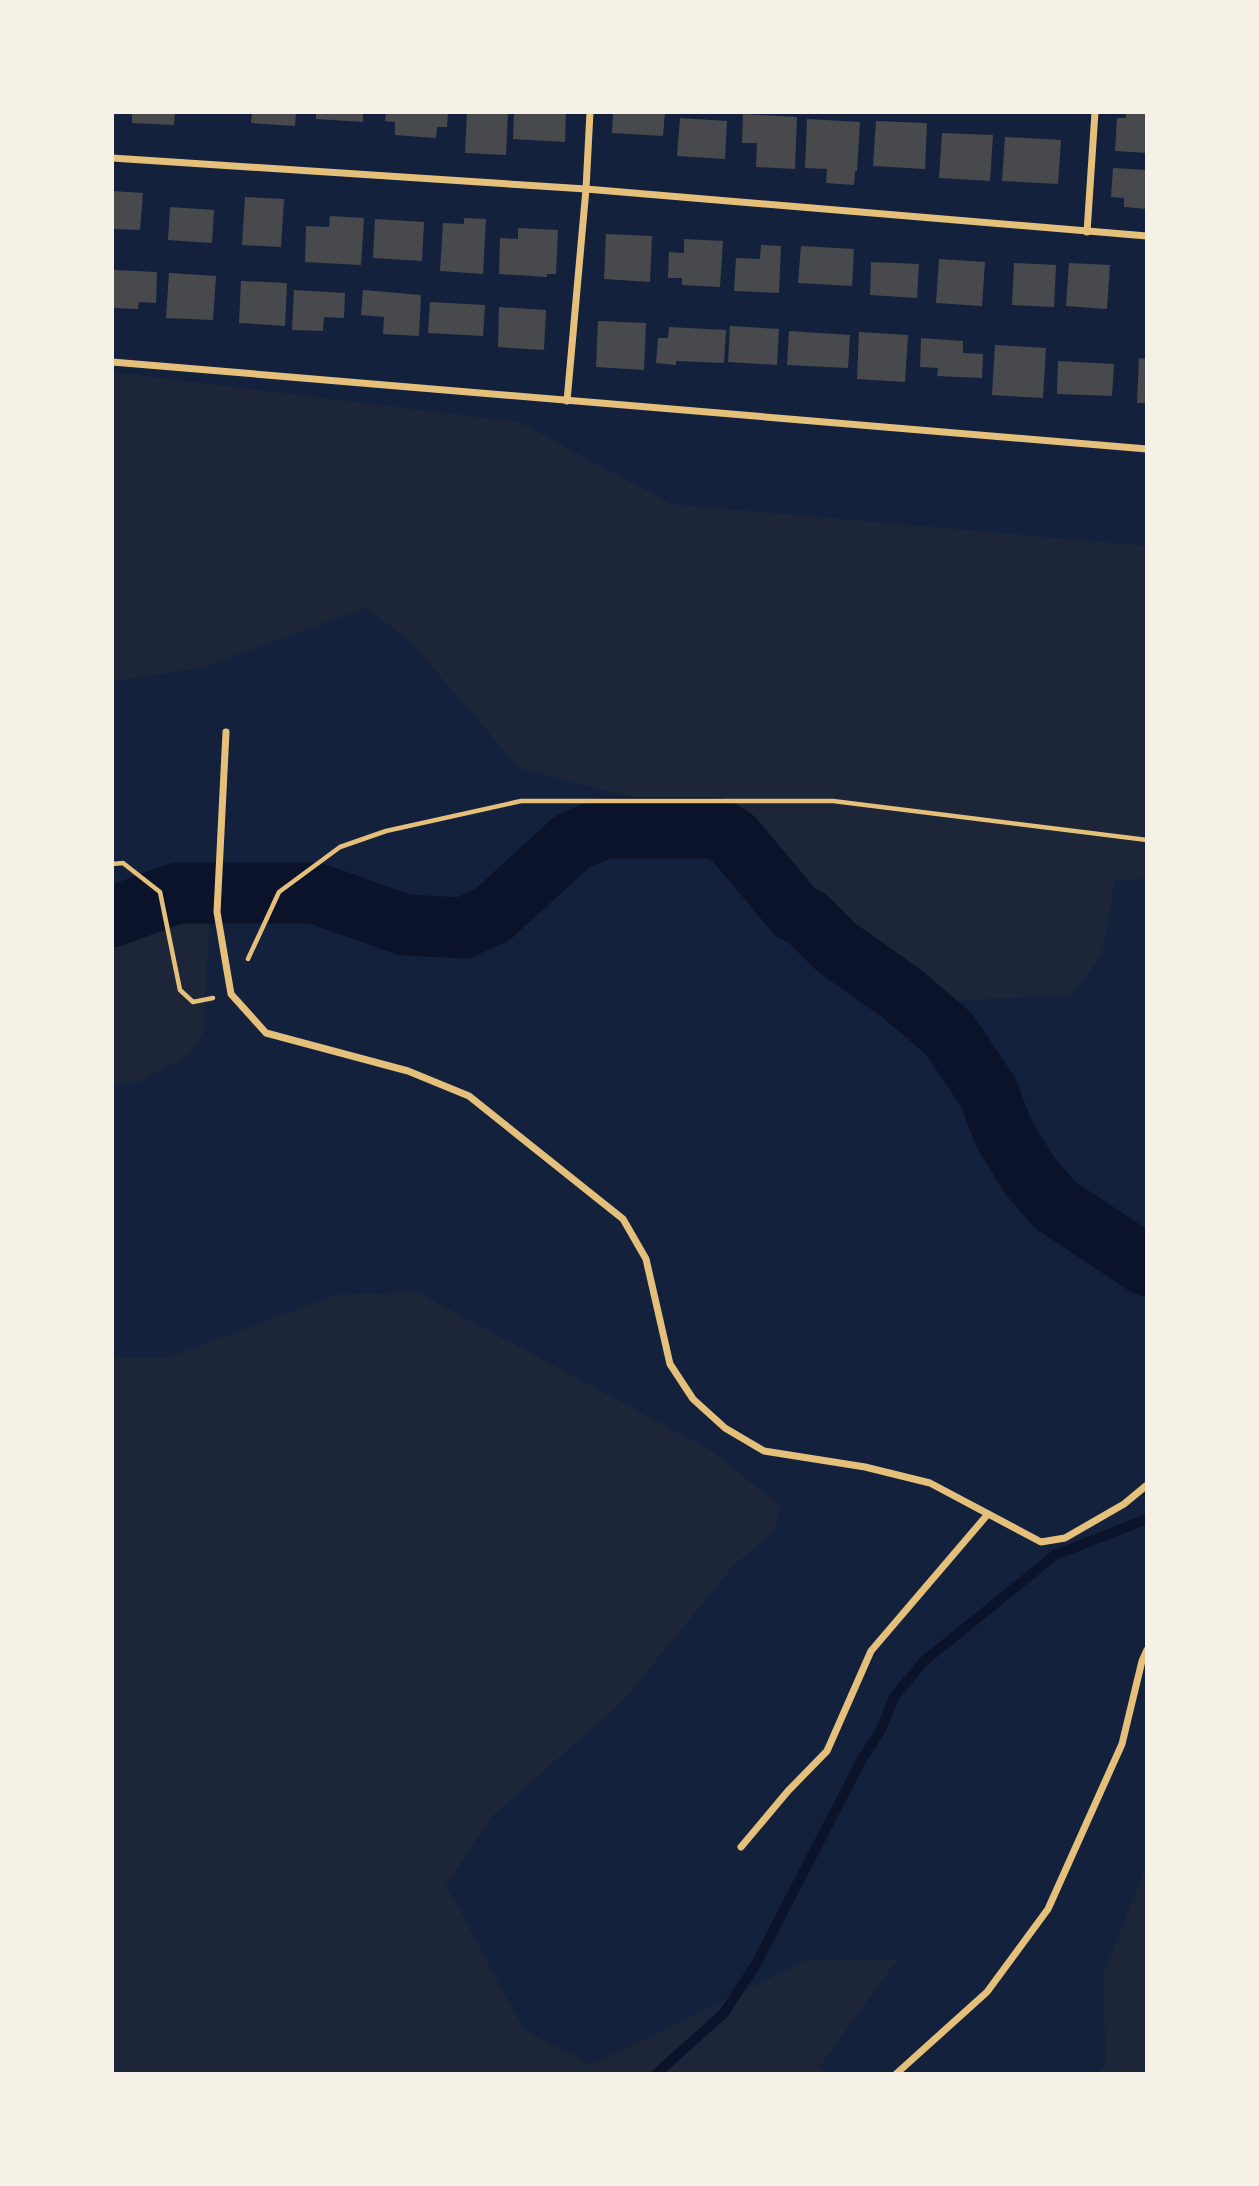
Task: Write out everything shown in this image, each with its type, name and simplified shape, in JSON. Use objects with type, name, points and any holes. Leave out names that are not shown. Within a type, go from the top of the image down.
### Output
[{"type":"street","points":[[567,401],[586,189],[590,112]]},
{"type":"street","points":[[1087,232],[1095,112]]},
{"type":"street","points":[[112,158],[586,189],[1147,236]]},
{"type":"street","points":[[112,362],[1147,449]]},
{"type":"street","points":[[226,732],[217,912],[231,995],[267,1033],[408,1071],[469,1096],[623,1219],[646,1259],[670,1364],[692,1399],[725,1428],[764,1451],[865,1467],[930,1483],[1041,1542],[1065,1538],[1124,1504],[1147,1485]]},
{"type":"street","points":[[741,1847],[788,1791],[827,1751],[871,1651],[988,1514]]},
{"type":"street","points":[[895,2074],[987,1992],[1048,1909],[1122,1744],[1147,1650]]},
{"type":"path","points":[[112,864],[123,863],[160,892],[180,990],[192,1002],[231,995],[279,892],[340,846],[386,831],[521,802],[833,802],[1147,840]]},
{"type":"shaded area","points":[[112,372],[519,422],[671,504],[1147,546],[1147,879],[1115,880],[1102,955],[1072,995],[953,1001],[920,993],[751,828],[519,768],[410,641],[366,608],[204,667],[112,682]]},
{"type":"shaded area","points":[[129,896],[210,915],[203,1033],[189,1054],[141,1081],[112,1087],[112,902]]},
{"type":"shaded area","points":[[417,1292],[712,1451],[781,1507],[773,1532],[733,1566],[622,1702],[491,1817],[446,1885],[524,2030],[591,2065],[808,1960],[897,1960],[819,2067],[827,2074],[112,2074],[112,1358],[166,1358],[336,1295]]},
{"type":"shaded area","points":[[1147,1864],[1147,2074],[1095,2074],[1106,2066],[1103,1976]]},
{"type":"building","points":[[132,112],[175,112],[174,125],[132,123]]},
{"type":"building","points":[[252,112],[296,112],[295,126],[251,123]]},
{"type":"building","points":[[316,112],[363,112],[363,122],[316,119]]},
{"type":"building","points":[[386,112],[448,112],[447,127],[437,127],[436,138],[395,135],[395,122],[385,121]]},
{"type":"building","points":[[467,112],[508,112],[506,155],[465,153]]},
{"type":"building","points":[[514,112],[566,112],[565,142],[513,139]]},
{"type":"building","points":[[613,112],[665,112],[663,136],[612,133]]},
{"type":"building","points":[[1126,112],[1147,112],[1147,153],[1115,151],[1117,118],[1126,118]]},
{"type":"building","points":[[743,114],[797,117],[795,169],[756,167],[757,143],[742,143]]},
{"type":"building","points":[[680,118],[727,121],[725,159],[677,156]]},
{"type":"building","points":[[807,119],[860,122],[854,185],[826,183],[827,169],[805,168]]},
{"type":"building","points":[[876,121],[927,123],[925,169],[873,166]]},
{"type":"building","points":[[942,133],[993,135],[990,181],[939,178]]},
{"type":"building","points":[[1005,137],[1061,140],[1058,184],[1002,181]]},
{"type":"building","points":[[1113,168],[1147,170],[1147,209],[1124,207],[1124,198],[1111,197]]},
{"type":"building","points":[[112,191],[143,193],[140,230],[112,229]]},
{"type":"building","points":[[245,197],[284,199],[281,247],[242,245]]},
{"type":"building","points":[[170,207],[214,210],[212,243],[168,240]]},
{"type":"building","points":[[330,216],[364,218],[361,265],[305,262],[306,226],[329,227]]},
{"type":"building","points":[[464,218],[486,219],[483,274],[440,271],[443,223],[464,224]]},
{"type":"building","points":[[375,219],[424,222],[422,261],[373,258]]},
{"type":"building","points":[[518,228],[558,230],[556,274],[547,274],[547,277],[499,274],[500,238],[518,239]]},
{"type":"building","points":[[606,234],[652,236],[650,282],[604,279]]},
{"type":"building","points":[[684,239],[723,241],[720,287],[682,285],[682,278],[668,278],[669,252],[684,253]]},
{"type":"building","points":[[761,245],[781,246],[779,293],[734,291],[736,258],[760,259]]},
{"type":"building","points":[[801,246],[854,249],[852,286],[798,283]]},
{"type":"building","points":[[939,259],[985,262],[982,306],[936,303]]},
{"type":"building","points":[[871,262],[919,264],[917,298],[870,295]]},
{"type":"building","points":[[1014,263],[1056,265],[1054,307],[1012,305]]},
{"type":"building","points":[[1069,263],[1110,265],[1107,309],[1066,306]]},
{"type":"building","points":[[114,270],[157,272],[156,303],[139,302],[138,309],[112,308]]},
{"type":"building","points":[[169,273],[216,276],[213,320],[166,318]]},
{"type":"building","points":[[241,281],[287,283],[285,326],[239,323]]},
{"type":"building","points":[[294,290],[345,293],[344,318],[324,317],[323,331],[292,330]]},
{"type":"building","points":[[363,290],[421,295],[419,336],[383,334],[384,317],[361,315]]},
{"type":"building","points":[[430,302],[485,305],[483,336],[428,333]]},
{"type":"building","points":[[499,307],[546,310],[544,350],[498,347]]},
{"type":"building","points":[[598,321],[646,323],[644,370],[596,367]]},
{"type":"building","points":[[730,326],[779,329],[777,365],[728,362]]},
{"type":"building","points":[[669,327],[726,330],[724,363],[656,363],[658,338],[668,338]]},
{"type":"building","points":[[789,331],[850,335],[848,368],[787,365]]},
{"type":"building","points":[[859,332],[908,335],[905,382],[857,379]]},
{"type":"building","points":[[921,338],[963,341],[963,353],[983,354],[982,378],[937,376],[938,368],[920,367]]},
{"type":"building","points":[[995,345],[1046,348],[1043,398],[992,395]]},
{"type":"building","points":[[1139,358],[1147,359],[1147,403],[1137,403]]},
{"type":"building","points":[[1058,361],[1114,364],[1112,396],[1057,394]]},
{"type":"waterway","points":[[112,917],[177,893],[315,893],[405,925],[463,928],[492,915],[573,841],[605,828],[717,828],[733,838],[795,912],[808,919],[837,948],[901,993],[949,1034],[988,1092],[1004,1134],[1030,1176],[1055,1205],[1147,1266]]},
{"type":"waterway","points":[[656,2074],[724,2013],[756,1964],[862,1759],[881,1730],[894,1697],[923,1662],[1055,1555],[1147,1519]]}]
